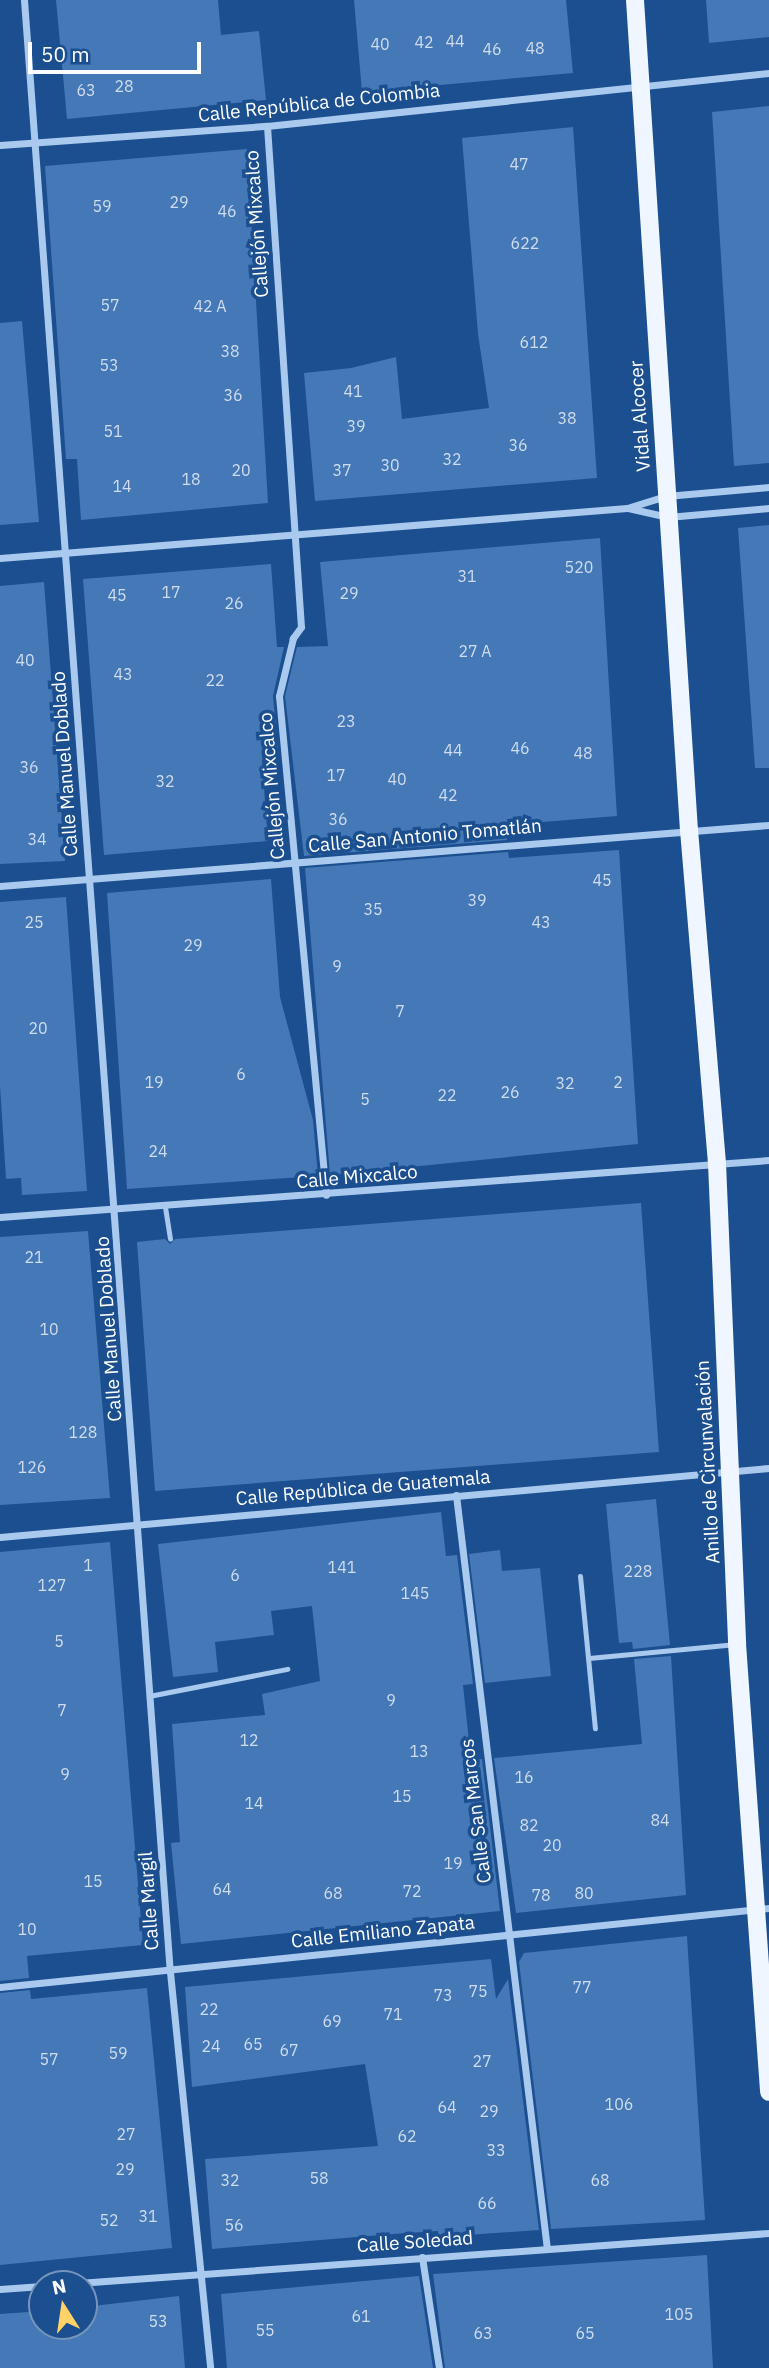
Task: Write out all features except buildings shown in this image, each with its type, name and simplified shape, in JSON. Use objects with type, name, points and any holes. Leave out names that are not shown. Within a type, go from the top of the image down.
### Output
[{"type":"main road","name":"Vidal Alcocer","points":[[635,0],[689,830]]},
{"type":"main road","name":"Anillo de Circunvalación","points":[[689,830],[716,1163],[737,1644],[763,1908],[769,2092]]},
{"type":"street","name":"Calle Manuel Doblado","points":[[24,0],[139,1525]]},
{"type":"street","name":"Calle República de Colombia","points":[[0,145],[267,126],[769,73]]},
{"type":"street","name":"Callejón Mixcalco","points":[[267,126],[301,627],[293,638],[279,696],[326,1195]]},
{"type":"street","points":[[0,558],[627,508],[666,496],[769,487]]},
{"type":"street","points":[[627,508],[668,517],[769,508]]},
{"type":"street","name":"Calle San Antonio Tomatlán","points":[[0,886],[769,825]]},
{"type":"street","name":"Calle Mixcalco","points":[[0,1217],[165,1207],[769,1160]]},
{"type":"street","name":"Calle República de Guatemala","points":[[0,1537],[769,1468]]},
{"type":"street","name":"Calle San Marcos","points":[[456,1495],[506,1935],[547,2249]]},
{"type":"street","name":"Calle Margil","points":[[139,1525],[170,1972],[198,2273],[210,2368]]},
{"type":"street","name":"Calle Emiliano Zapata","points":[[0,1987],[170,1972],[763,1908]]},
{"type":"street","name":"Calle Soledad","points":[[98,2281],[769,2234]]},
{"type":"street","points":[[422,2257],[439,2368]]},
{"type":"street","points":[[0,2289],[28,2287]]},
{"type":"lane","points":[[165,1207],[170,1239]]},
{"type":"lane","points":[[580,1576],[596,1728]]},
{"type":"lane","points":[[589,1658],[737,1644]]},
{"type":"lane","points":[[149,1696],[287,1670]]}]
